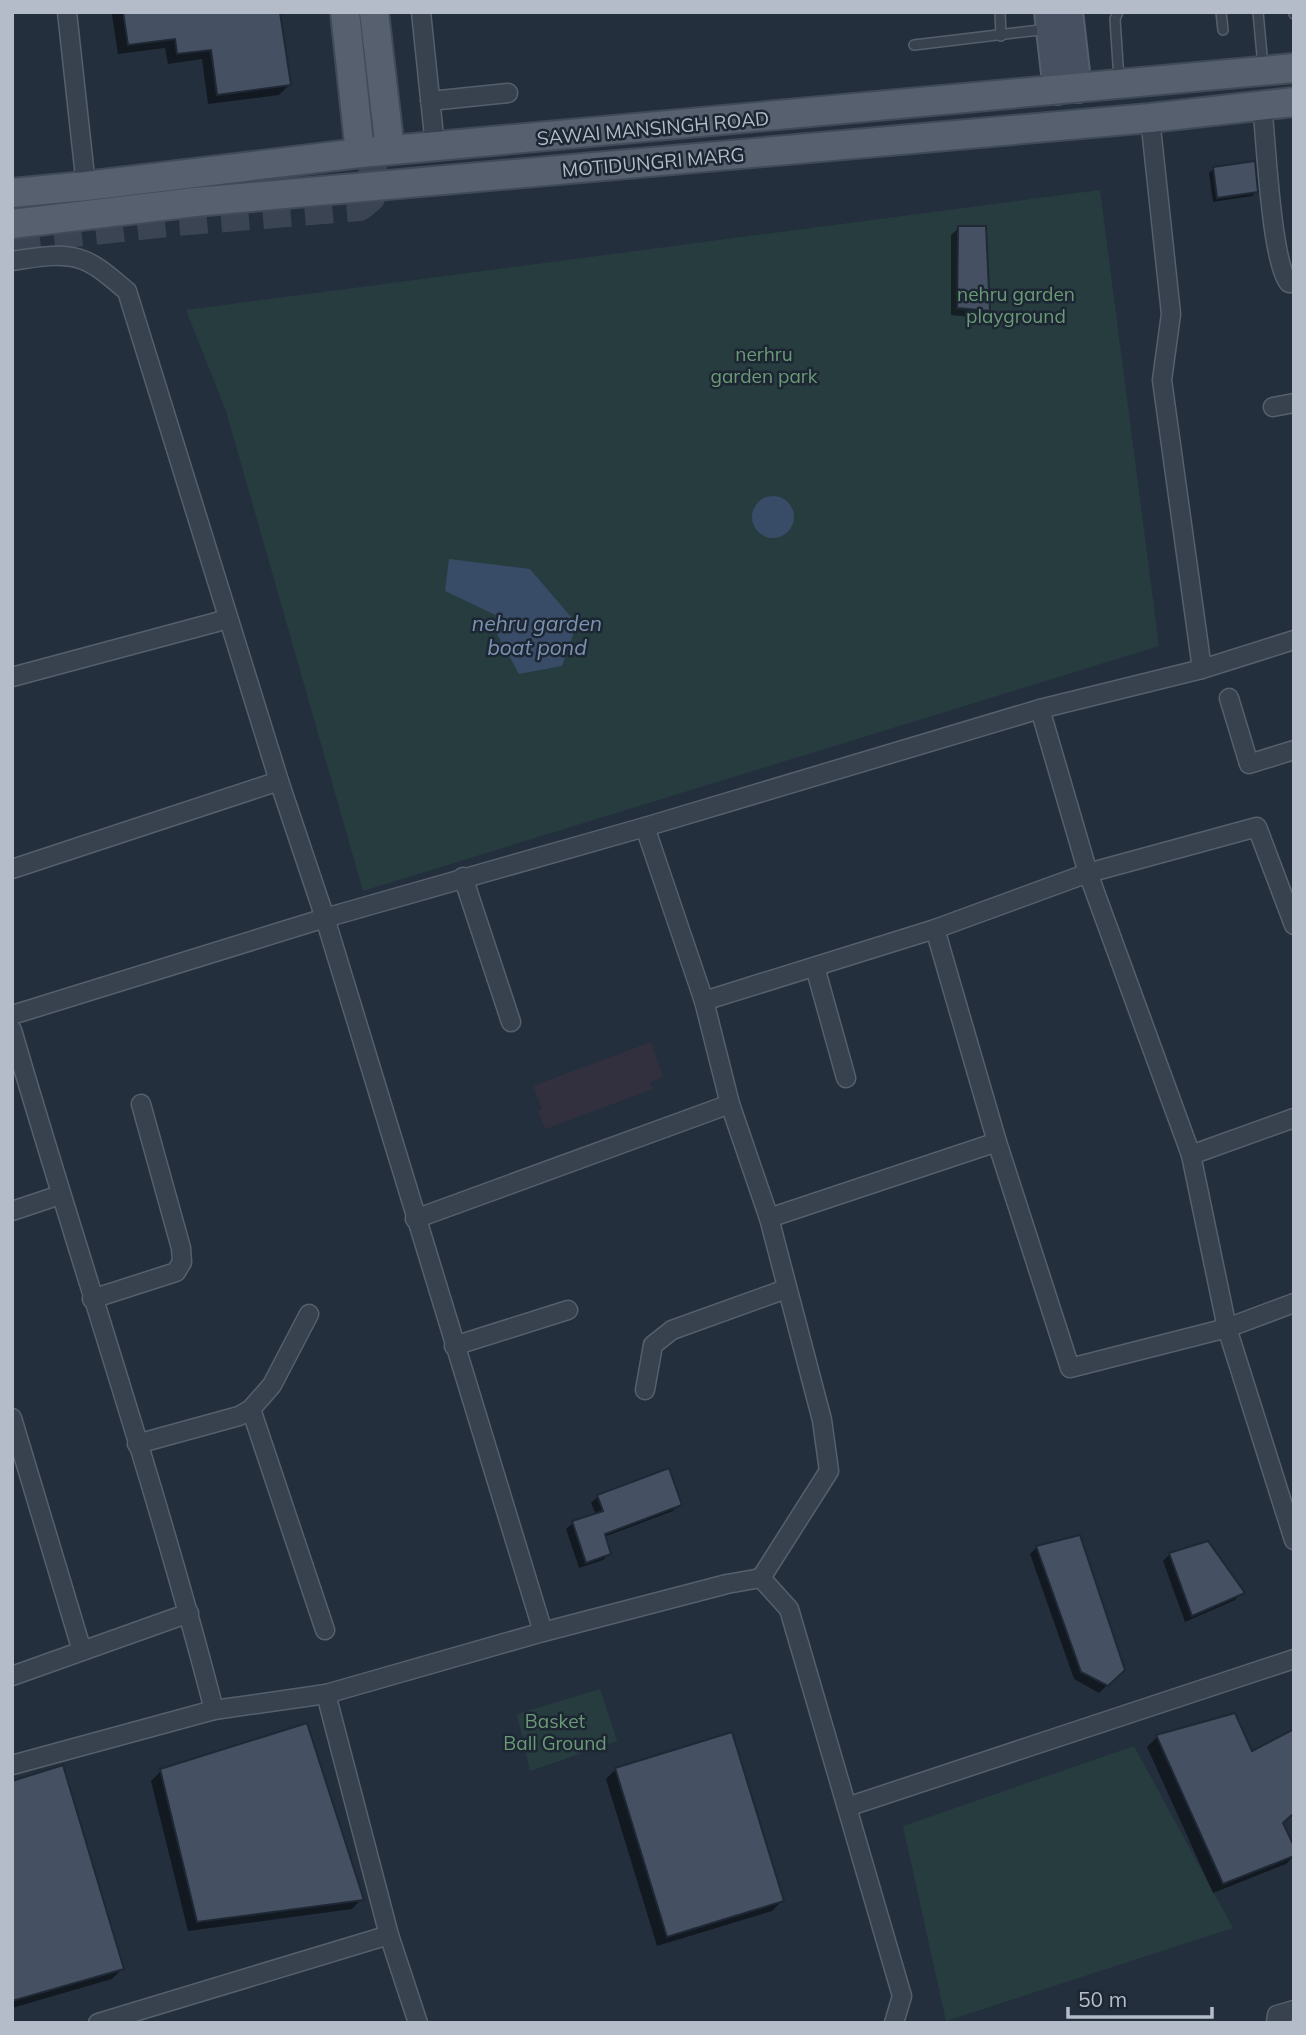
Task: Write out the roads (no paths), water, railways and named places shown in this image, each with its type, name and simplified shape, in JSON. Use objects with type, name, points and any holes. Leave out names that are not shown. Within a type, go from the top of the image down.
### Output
[{"type":"main road","points":[[345,12],[360,153]]},
{"type":"main road","points":[[374,12],[390,150]]},
{"type":"main road","name":"SAWAI MANSINGH ROAD","points":[[12,193],[390,150],[1294,68]]},
{"type":"main road","name":"MOTIDUNGRI MARG","points":[[12,224],[195,202],[1150,118],[1294,102]]},
{"type":"street","points":[[66,12],[86,186]]},
{"type":"street","points":[[421,12],[435,146]]},
{"type":"street","points":[[1056,18],[1067,90]]},
{"type":"street","points":[[430,101],[508,93]]},
{"type":"street","points":[[1262,105],[1276,245],[1284,277],[1289,283],[1294,283]]},
{"type":"street","points":[[1150,118],[1171,314],[1162,380],[1202,668]]},
{"type":"street","points":[[12,261],[48,256],[80,259],[103,272],[127,291],[228,619],[325,918],[543,1632]]},
{"type":"street","points":[[1273,407],[1294,403]]},
{"type":"street","points":[[12,677],[228,619]]},
{"type":"street","points":[[12,1015],[463,877],[645,827],[1040,709],[1202,668],[1294,640]]},
{"type":"street","points":[[1229,698],[1249,764],[1294,750]]},
{"type":"street","points":[[1040,709],[1088,873],[1191,1156],[1227,1328],[1294,1540]]},
{"type":"street","points":[[12,869],[279,780]]},
{"type":"street","points":[[12,1765],[214,1710],[326,1694],[543,1632],[727,1584],[761,1578],[829,1471],[822,1420],[769,1218],[730,1104],[704,1001],[645,827]]},
{"type":"street","points":[[704,1001],[935,929],[1088,873],[1257,827],[1294,925]]},
{"type":"street","points":[[463,877],[511,1022]]},
{"type":"street","points":[[935,929],[997,1142],[1070,1368],[1227,1328],[1294,1303]]},
{"type":"street","points":[[815,967],[846,1078]]},
{"type":"street","points":[[12,1030],[189,1613],[214,1710]]},
{"type":"street","points":[[92,1299],[176,1272],[181,1262],[181,1248],[141,1104]]},
{"type":"street","points":[[415,1219],[730,1104]]},
{"type":"street","points":[[1191,1156],[1294,1118]]},
{"type":"street","points":[[769,1218],[997,1142]]},
{"type":"street","points":[[12,1211],[60,1195]]},
{"type":"street","points":[[645,1390],[653,1345],[672,1330],[786,1289]]},
{"type":"street","points":[[454,1346],[568,1310]]},
{"type":"street","points":[[137,1444],[239,1416],[251,1409],[272,1385],[309,1314]]},
{"type":"street","points":[[251,1409],[325,1630]]},
{"type":"street","points":[[12,1418],[82,1651]]},
{"type":"street","points":[[761,1578],[789,1609],[902,1996],[896,2022]]},
{"type":"street","points":[[12,1676],[189,1613]]},
{"type":"street","points":[[847,1807],[1294,1659]]},
{"type":"street","points":[[326,1694],[389,1935],[418,2023]]},
{"type":"street","points":[[97,2023],[389,1935]]},
{"type":"street","points":[[1276,2023],[1277,2015],[1294,2010]]},
{"type":"lane","points":[[1000,12],[1001,36]]},
{"type":"lane","points":[[1118,12],[1115,19],[1120,85]]},
{"type":"lane","points":[[1221,12],[1223,30]]},
{"type":"lane","points":[[1258,12],[1263,72]]},
{"type":"lane","points":[[914,45],[1001,36],[1056,18]]},
{"type":"water","points":[[773,496],[788,502],[794,517],[788,532],[773,538],[758,532],[752,517],[758,502]]},
{"type":"water","name":"nehru garden boat pond","points":[[449,559],[530,569],[577,624],[562,666],[519,674],[497,634],[506,620],[445,591]]},
{"type":"tunnel","points":[[12,240],[178,222],[360,207],[371,198],[371,130]]},
{"type":"park label","name":"nehru garden playground","points":[[1016,305]]},
{"type":"park label","name":"nerhru garden park","points":[[764,365]]},
{"type":"park label","name":"Basket Ball Ground","points":[[555,1732]]}]
